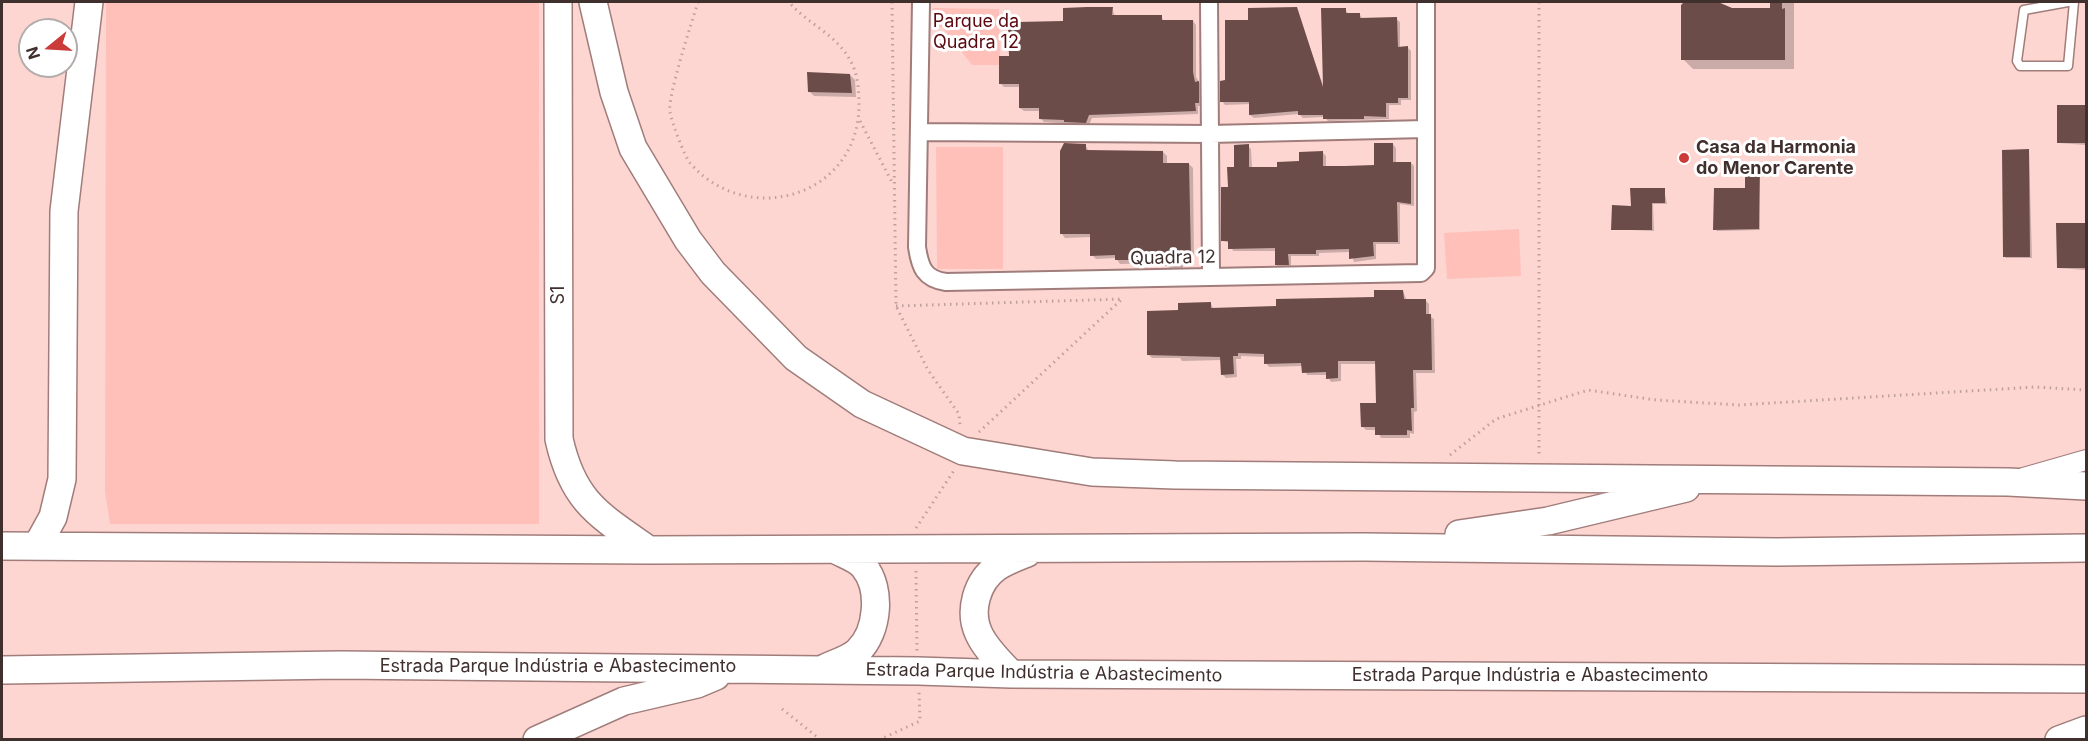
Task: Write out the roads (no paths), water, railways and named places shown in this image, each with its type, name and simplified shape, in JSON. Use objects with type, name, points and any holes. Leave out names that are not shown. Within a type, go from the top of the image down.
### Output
[{"type":"highway","points":[[38,546],[58,501],[62,479],[64,211],[89,2]]},
{"type":"highway","name":"S1","points":[[558,2],[559,439],[565,466],[585,501],[604,519],[649,550]]},
{"type":"highway","points":[[593,2],[614,92],[633,148],[688,240],[713,273],[796,358],[827,381],[887,418],[963,451],[1092,472],[2008,482],[2086,486]]},
{"type":"highway","points":[[1364,547],[1548,521],[1617,507],[1716,480]]},
{"type":"highway","points":[[2,546],[649,550],[1364,547],[1777,552],[2086,548]]},
{"type":"highway","points":[[821,670],[856,653],[871,631],[874,617],[872,583],[864,567],[836,550]]},
{"type":"highway","points":[[1011,674],[978,633],[976,599],[978,589],[998,566],[1033,550]]},
{"type":"highway","name":"Estrada Parque Indústria e Abastecimento","points":[[2,670],[340,665],[736,668],[1011,674],[2086,679]]},
{"type":"highway","points":[[537,740],[624,701],[697,684],[736,668]]},
{"type":"highway","points":[[2059,740],[2086,730]]},
{"type":"street","name":"Quadra 12","points":[[921,2],[917,247],[920,267],[936,281],[1421,273],[1426,268],[1426,2]]},
{"type":"street","points":[[1209,2],[1211,276]]},
{"type":"street","points":[[920,132],[1210,134],[1426,129]]},
{"type":"street","points":[[2008,482],[2086,460]]},
{"type":"lane","points":[[2068,2],[2024,10],[2017,61],[2020,66],[2068,66],[2074,2]]},
{"type":"place","name":"Casa da Harmonia do Menor Carente","points":[[1684,158]]},
{"type":"park label","name":"Parque da Quadra 12","points":[[976,32]]}]
